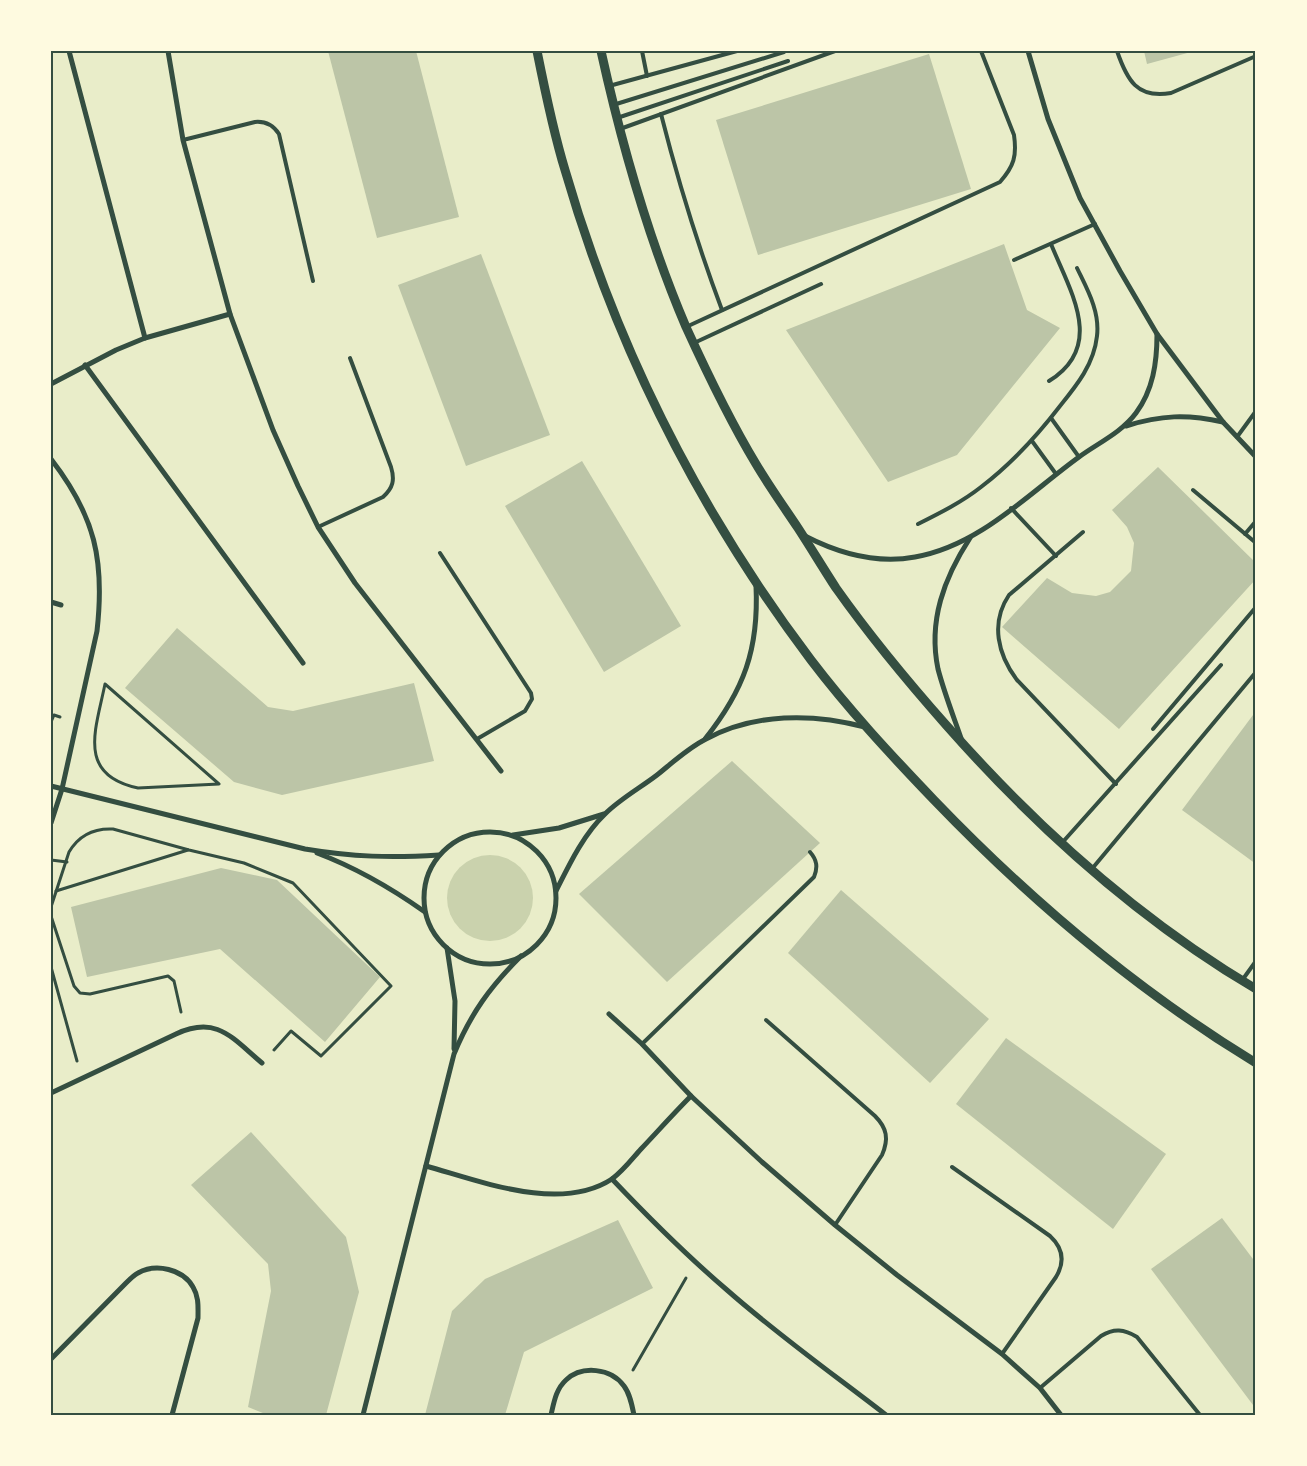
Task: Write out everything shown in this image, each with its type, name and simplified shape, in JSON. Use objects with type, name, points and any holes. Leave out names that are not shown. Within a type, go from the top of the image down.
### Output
[{"type":"street","points":[[69,51],[145,338]]},
{"type":"street","points":[[168,51],[183,140],[230,314],[273,430],[318,526],[355,583],[502,771]]},
{"type":"street","points":[[537,51],[548,107],[564,168],[583,228],[627,347],[653,405],[682,462],[714,518],[811,660],[866,727],[974,842],[1032,897],[1094,949],[1158,998],[1224,1044],[1256,1063]]},
{"type":"street","points":[[601,51],[633,180],[650,232],[686,327],[716,389],[755,462],[836,587],[918,693],[1007,791],[1061,844],[1127,901],[1165,929],[1256,989]]},
{"type":"street","points":[[1028,51],[1048,118],[1080,198],[1094,224],[1157,334],[1223,422],[1256,457]]},
{"type":"street","points":[[51,384],[85,365],[145,338],[230,314]]},
{"type":"street","points":[[1125,426],[1145,399],[1151,384],[1156,367],[1157,334]]},
{"type":"street","points":[[85,365],[303,663]]},
{"type":"street","points":[[801,534],[825,546],[854,555],[914,558],[943,550],[970,538],[1079,457],[1125,426],[1149,419],[1174,416],[1199,416],[1223,422]]},
{"type":"street","points":[[51,459],[72,488],[83,508],[92,532],[100,581],[97,631],[62,789],[51,823]]},
{"type":"street","points":[[962,743],[938,668],[935,640],[937,613],[944,586],[955,561],[970,538]]},
{"type":"street","points":[[556,892],[578,851],[605,814],[704,739],[727,709],[737,693],[748,666],[755,638],[758,611],[756,582]]},
{"type":"street","points":[[51,602],[61,605]]},
{"type":"street","points":[[704,739],[749,723],[796,716],[843,721],[866,727]]},
{"type":"street","points":[[51,786],[305,849],[372,858],[439,856]]},
{"type":"street","points":[[521,956],[503,962],[483,963],[464,958],[447,948],[433,932],[425,912],[424,892],[429,872],[439,856],[454,842],[472,834],[492,832],[512,835],[559,828],[605,814]]},
{"type":"street","points":[[363,1415],[454,1054],[465,1027],[481,1001],[500,977],[521,956],[537,944],[548,929],[555,911],[556,892],[552,874],[542,857],[529,844],[512,835]]},
{"type":"street","points":[[305,849],[368,875],[397,892],[425,912]]},
{"type":"street","points":[[447,948],[455,1001],[454,1054]]},
{"type":"street","points":[[609,1014],[642,1044],[691,1096],[762,1162],[904,1281],[1002,1354],[1040,1388],[1061,1415]]},
{"type":"street","points":[[51,1093],[185,1030],[205,1026],[225,1032],[262,1063]]},
{"type":"street","points":[[426,1166],[527,1192],[549,1194],[572,1193],[593,1188],[612,1179],[691,1096]]},
{"type":"street","points":[[612,1179],[652,1222],[760,1319],[886,1415]]},
{"type":"street","points":[[51,1359],[126,1282],[138,1273],[153,1268],[169,1269],[183,1276],[193,1287],[198,1302],[198,1318],[172,1415]]},
{"type":"street","points":[[551,1415],[556,1394],[565,1380],[580,1372],[596,1370],[611,1375],[624,1385],[630,1397],[634,1415]]},
{"type":"lane","points":[[642,51],[647,76]]},
{"type":"lane","points":[[609,86],[737,51]]},
{"type":"lane","points":[[620,129],[835,51]]},
{"type":"lane","points":[[686,327],[1000,182],[1014,162],[1016,148],[1014,135],[981,51]]},
{"type":"lane","points":[[1117,51],[1124,70],[1135,86],[1152,94],[1162,95],[1171,93],[1256,56]]},
{"type":"lane","points":[[613,105],[784,52]]},
{"type":"lane","points":[[617,118],[788,61]]},
{"type":"lane","points":[[661,114],[688,213],[722,310]]},
{"type":"lane","points":[[183,140],[255,122],[262,122],[275,128],[279,134],[313,281]]},
{"type":"lane","points":[[1014,260],[1094,224]]},
{"type":"lane","points":[[1048,381],[1059,375],[1072,360],[1080,343],[1081,331],[1076,306],[1051,244]]},
{"type":"lane","points":[[918,524],[950,507],[979,488],[1007,466],[1032,441],[1077,386],[1094,352],[1097,334],[1096,316],[1092,299],[1077,268]]},
{"type":"lane","points":[[694,343],[821,284]]},
{"type":"lane","points":[[318,526],[383,497],[390,491],[393,484],[394,475],[392,467],[350,358]]},
{"type":"lane","points":[[1237,437],[1256,411]]},
{"type":"lane","points":[[1051,418],[1079,457]]},
{"type":"lane","points":[[1032,441],[1056,474]]},
{"type":"lane","points":[[1193,490],[1256,543]]},
{"type":"lane","points":[[1011,508],[1056,556]]},
{"type":"lane","points":[[1245,534],[1256,521]]},
{"type":"lane","points":[[1083,532],[1010,595],[1004,604],[1000,616],[999,642],[1002,656],[1008,669],[1017,680],[1116,784]]},
{"type":"lane","points":[[440,553],[531,693],[532,700],[525,711],[477,739]]},
{"type":"lane","points":[[1153,729],[1256,607]]},
{"type":"lane","points":[[1061,844],[1222,665]]},
{"type":"lane","points":[[1091,870],[1256,672]]},
{"type":"lane","points":[[642,1044],[814,877],[817,866],[810,852]]},
{"type":"lane","points":[[1242,980],[1256,961]]},
{"type":"lane","points":[[766,1020],[883,1124],[886,1134],[886,1145],[882,1156],[835,1225]]},
{"type":"lane","points":[[952,1167],[1050,1236],[1057,1242],[1061,1250],[1063,1260],[1061,1269],[1002,1354]]},
{"type":"lane","points":[[1040,1388],[1101,1336],[1110,1331],[1120,1330],[1129,1332],[1137,1337],[1200,1415]]},
{"type":"path","points":[[105,684],[148,722],[219,784],[138,788],[115,780],[99,762],[94,742],[105,684]]},
{"type":"path","points":[[51,907],[73,845],[82,836],[102,829],[113,829],[244,863],[293,883],[391,986],[320,1056],[291,1031],[262,1063]]},
{"type":"path","points":[[56,891],[189,850]]},
{"type":"path","points":[[51,860],[67,862]]},
{"type":"path","points":[[51,916],[76,990],[85,995],[168,976],[174,981],[185,1030]]},
{"type":"path","points":[[51,968],[82,1078]]},
{"type":"path","points":[[624,1385],[695,1262]]},
{"type":"green space","points":[[490,855],[507,858],[521,867],[530,881],[533,898],[530,915],[521,929],[507,938],[490,941],[473,938],[459,929],[450,915],[447,898],[450,881],[459,867],[473,858]]},
{"type":"building","points":[[328,51],[416,51],[459,217],[377,238]]},
{"type":"building","points":[[1144,51],[1191,51],[1191,52],[1147,64]]},
{"type":"building","points":[[929,54],[971,189],[758,255],[716,120]]},
{"type":"building","points":[[1004,244],[1027,310],[1060,328],[957,455],[888,482],[786,330]]},
{"type":"building","points":[[481,254],[550,435],[466,466],[398,285]]},
{"type":"building","points":[[582,461],[681,626],[604,672],[505,506]]},
{"type":"building","points":[[1158,467],[1256,563],[1256,579],[1119,729],[1002,627],[1047,578],[1072,593],[1096,596],[1110,592],[1131,571],[1134,543],[1127,527],[1112,510]]},
{"type":"building","points":[[177,628],[268,707],[293,711],[414,683],[434,761],[282,795],[234,782],[125,688]]},
{"type":"building","points":[[1256,711],[1256,864],[1182,810]]},
{"type":"building","points":[[732,761],[820,843],[667,982],[579,894]]},
{"type":"building","points":[[221,868],[277,880],[380,977],[325,1042],[220,949],[87,977],[71,907]]},
{"type":"building","points":[[841,890],[989,1019],[930,1083],[788,953]]},
{"type":"building","points":[[1006,1038],[1166,1154],[1113,1229],[956,1104]]},
{"type":"building","points":[[251,1132],[346,1237],[359,1292],[326,1415],[268,1415],[248,1407],[271,1291],[268,1264],[191,1185]]},
{"type":"building","points":[[1222,1218],[1256,1263],[1256,1409],[1151,1269]]},
{"type":"building","points":[[618,1220],[653,1288],[524,1352],[505,1415],[425,1415],[452,1311],[485,1279]]}]
